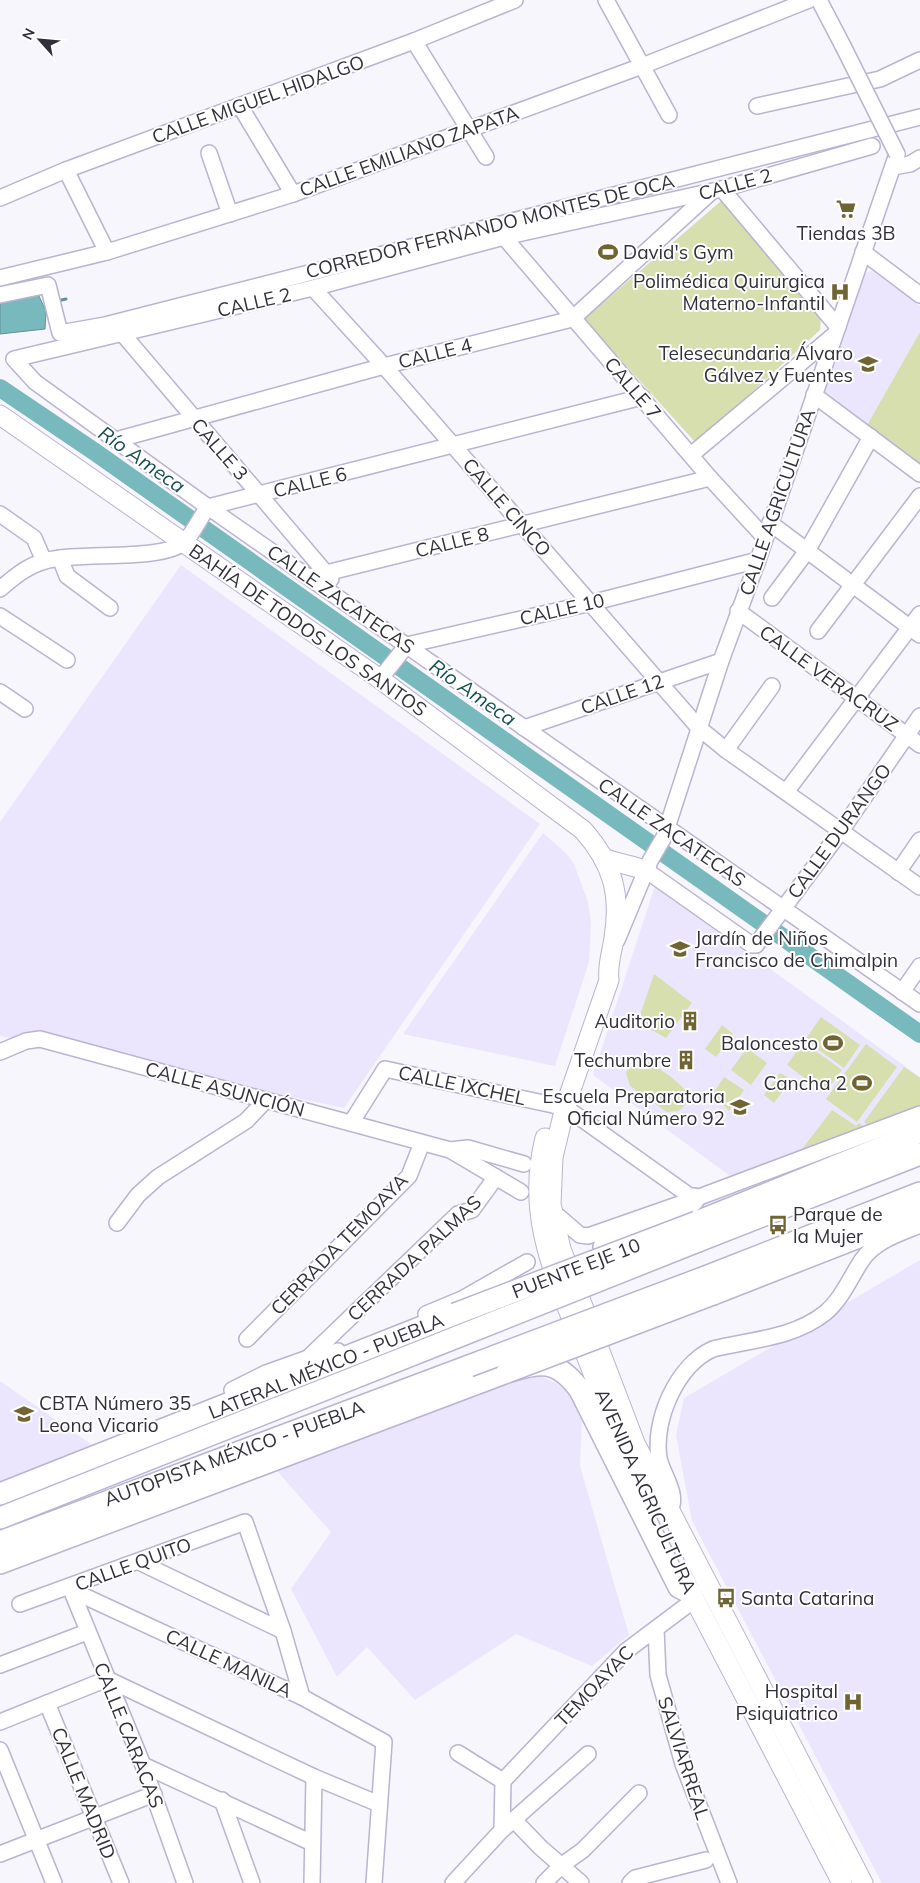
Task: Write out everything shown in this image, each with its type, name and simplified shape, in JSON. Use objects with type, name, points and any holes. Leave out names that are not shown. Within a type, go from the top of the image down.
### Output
[{"type":"highway","points":[[698,1231],[920,1132]]},
{"type":"highway","points":[[698,1231],[920,1154]]},
{"type":"highway","points":[[0,1563],[507,1372],[920,1193]]},
{"type":"highway","points":[[578,1267],[596,1251],[676,1216],[694,1199]]},
{"type":"highway","points":[[711,1285],[920,1213]]},
{"type":"highway","name":"PUENTE EJE 10","points":[[455,1314],[578,1267],[698,1231]]},
{"type":"highway","name":"PUENTE EJE 10","points":[[462,1335],[698,1231]]},
{"type":"highway","name":"AUTOPISTA MÉXICO - PUEBLA","points":[[0,1542],[469,1366],[711,1285]]},
{"type":"highway","name":"LATERAL MÉXICO - PUEBLA","points":[[0,1494],[345,1353],[455,1314]]},
{"type":"highway","name":"AUTOPISTA MÉXICO - PUEBLA","points":[[0,1518],[462,1335]]},
{"type":"highway","points":[[507,1372],[542,1363],[557,1368],[572,1380],[587,1403],[679,1587],[693,1596]]},
{"type":"main road","name":"BAHÍA DE TODOS LOS SANTOS","points":[[0,414],[186,538],[382,676],[583,830],[598,847],[616,887],[616,921],[609,960]]},
{"type":"main road","points":[[603,858],[622,866],[649,866]]},
{"type":"main road","name":"AVENIDA AGRICULTURA","points":[[609,960],[598,976],[537,1178],[538,1206],[546,1251],[622,1449],[693,1596],[842,1883]]},
{"type":"main road","name":"AVENIDA AGRICULTURA","points":[[559,1106],[553,1158],[552,1211],[560,1249],[632,1434],[669,1511],[863,1883]]},
{"type":"street","name":"CALLE MIGUEL HIDALGO","points":[[0,198],[66,170],[414,41],[515,0]]},
{"type":"street","points":[[606,0],[669,115]]},
{"type":"street","name":"CALLE EMILIANO ZAPATA","points":[[0,278],[107,252],[293,194],[642,66],[809,0]]},
{"type":"street","points":[[819,0],[843,46],[895,160],[917,166]]},
{"type":"street","points":[[414,41],[486,157]]},
{"type":"street","points":[[880,79],[920,60]]},
{"type":"street","points":[[756,106],[920,69]]},
{"type":"street","points":[[240,106],[293,194]]},
{"type":"street","name":"CORREDOR FERNANDO MONTES DE OCA","points":[[0,295],[50,289],[58,326],[90,327],[920,117]]},
{"type":"street","name":"CALLE 2","points":[[14,359],[121,332],[313,288],[504,237],[717,190],[872,146]]},
{"type":"street","points":[[209,153],[230,214]]},
{"type":"street","name":"CALLE AGRICULTURA","points":[[609,960],[665,833],[721,661],[758,560],[895,160]]},
{"type":"street","points":[[66,170],[107,252]]},
{"type":"street","points":[[692,455],[836,331],[717,190]]},
{"type":"street","name":"CALLE 4","points":[[116,440],[384,366],[572,319],[717,190]]},
{"type":"street","name":"CALLE 7","points":[[504,237],[572,319],[642,397],[710,478],[765,538]]},
{"type":"street","points":[[863,252],[920,295]]},
{"type":"street","name":"CALLE CINCO","points":[[313,288],[384,366],[699,728],[726,750],[920,887]]},
{"type":"street","points":[[90,327],[105,336]]},
{"type":"street","name":"CALLE 3","points":[[121,332],[359,611]]},
{"type":"street","name":"CALLE ZACATECAS","points":[[14,359],[35,382],[116,440],[205,512],[310,577],[359,611],[402,651],[524,728],[665,833],[780,913],[920,1004]]},
{"type":"street","points":[[814,395],[920,474]]},
{"type":"street","name":"CALLE 6","points":[[205,512],[260,495],[642,397]]},
{"type":"street","points":[[772,598],[807,551],[871,437]]},
{"type":"street","name":"CALLE 8","points":[[310,577],[710,478]]},
{"type":"street","points":[[818,630],[920,496]]},
{"type":"street","points":[[0,589],[17,574],[44,561],[60,558],[160,552],[186,538],[205,512]]},
{"type":"street","points":[[0,514],[34,538],[44,561]]},
{"type":"street","points":[[770,523],[915,631]]},
{"type":"street","points":[[60,558],[67,576],[110,608]]},
{"type":"street","name":"CALLE 10","points":[[402,651],[758,560]]},
{"type":"street","name":"CALLE VERACRUZ","points":[[738,612],[920,745]]},
{"type":"street","points":[[786,792],[856,697],[915,631],[920,614]]},
{"type":"street","points":[[0,616],[67,660]]},
{"type":"street","points":[[382,676],[402,651]]},
{"type":"street","name":"CALLE 12","points":[[524,728],[721,661]]},
{"type":"street","points":[[726,750],[772,686]]},
{"type":"street","points":[[0,692],[25,709]]},
{"type":"street","name":"CALLE DURANGO","points":[[649,866],[752,945],[759,942],[841,831],[920,716]]},
{"type":"street","points":[[898,872],[920,840]]},
{"type":"street","points":[[902,992],[920,966]]},
{"type":"street","name":"CALLE ASUNCIÓN","points":[[0,1052],[26,1041],[40,1039],[450,1150],[521,1192]]},
{"type":"street","name":"CALLE IXCHEL","points":[[351,1123],[385,1069],[559,1106],[694,1199]]},
{"type":"street","points":[[117,1223],[138,1195],[152,1181],[246,1121],[266,1100]]},
{"type":"street","points":[[552,1211],[580,1235],[588,1236],[694,1199],[920,1114]]},
{"type":"street","name":"CERRADA TEMOAYA","points":[[247,1339],[409,1176],[422,1143]]},
{"type":"street","name":"CALLE ASUNCIÓN","points":[[450,1150],[468,1148],[524,1164]]},
{"type":"street","name":"CERRADA PALMAS","points":[[308,1358],[458,1214],[472,1210],[496,1177]]},
{"type":"street","points":[[669,1511],[673,1500],[660,1460],[658,1446],[660,1429],[669,1400],[691,1364],[702,1354],[713,1349],[789,1332],[825,1313],[847,1286],[863,1259],[885,1239],[920,1225]]},
{"type":"street","points":[[232,1390],[266,1373],[308,1358],[345,1353],[462,1299],[526,1262]]},
{"type":"street","name":"CALLE QUITO","points":[[20,1604],[70,1589],[245,1522],[283,1631]]},
{"type":"street","points":[[139,1562],[283,1631],[302,1697]]},
{"type":"street","name":"CALLE CARACAS","points":[[70,1589],[143,1765],[186,1883]]},
{"type":"street","name":"CALLE MANILA","points":[[70,1589],[302,1697],[384,1742],[379,1804]]},
{"type":"street","name":"TEMOAYAC","points":[[503,1781],[626,1651],[656,1629],[693,1596]]},
{"type":"street","name":"SALVIARREAL","points":[[656,1629],[655,1650],[660,1684],[683,1764],[729,1883]]},
{"type":"street","points":[[0,1665],[87,1632]]},
{"type":"street","points":[[0,1722],[107,1679],[314,1777],[379,1804],[374,1883]]},
{"type":"street","name":"CALLE MADRID","points":[[47,1703],[121,1883]]},
{"type":"street","points":[[0,1750],[54,1883]]},
{"type":"street","points":[[458,1754],[503,1781],[502,1830]]},
{"type":"street","points":[[453,1883],[502,1830],[588,1754]]},
{"type":"street","points":[[143,1765],[312,1843]]},
{"type":"street","points":[[312,1883],[314,1777]]},
{"type":"street","points":[[544,1883],[562,1865],[583,1850],[639,1793]]},
{"type":"street","points":[[0,1854],[92,1816],[154,1794]]},
{"type":"street","points":[[222,1800],[252,1883]]},
{"type":"street","points":[[514,1820],[540,1847],[581,1883]]},
{"type":"street","points":[[630,1883],[635,1878],[706,1860]]},
{"type":"shaded area","name":"Telesecundaria Álvaro Gálvez y Fuentes","points":[[872,271],[920,306],[920,332],[866,427],[823,396],[865,273]]},
{"type":"shaded area","points":[[181,565],[540,824],[344,1108],[0,1036],[0,822]]},
{"type":"shaded area","points":[[543,833],[567,854],[574,864],[588,902],[591,923],[589,962],[555,1066],[403,1034]]},
{"type":"shaded area","points":[[655,886],[920,1077],[920,1108],[734,1179],[593,1075]]},
{"type":"shaded area","name":"Hospital Psiquiatrico","points":[[920,1260],[920,1883],[882,1883],[692,1521],[676,1435],[684,1398]]},
{"type":"shaded area","points":[[531,1372],[556,1383],[572,1395],[582,1418],[580,1466],[629,1635],[592,1666],[516,1634],[415,1700],[367,1647],[337,1677],[291,1589],[331,1532],[277,1471],[510,1376]]},
{"type":"shaded area","name":"CBTA Número 35 Leona Vicario","points":[[0,1381],[95,1447],[0,1483]]},
{"type":"green space","points":[[721,201],[821,318],[820,330],[696,443],[584,319]]},
{"type":"green space","points":[[920,332],[920,468],[866,427]]},
{"type":"green space","points":[[654,974],[692,1003],[666,1038],[642,1024],[645,1018],[640,1015]]},
{"type":"green space","name":"Baloncesto","points":[[821,1017],[860,1045],[844,1068],[805,1040]]},
{"type":"green space","points":[[722,1025],[733,1034],[716,1057],[705,1049]]},
{"type":"green space","points":[[803,1042],[842,1070],[825,1093],[787,1065]]},
{"type":"green space","name":"Cancha 2","points":[[866,1044],[897,1067],[857,1122],[826,1099]]},
{"type":"green space","points":[[747,1048],[767,1063],[751,1085],[731,1070]]},
{"type":"green space","points":[[642,1060],[653,1065],[682,1086],[688,1096],[688,1100],[682,1108],[678,1111],[667,1112],[630,1086],[626,1073],[632,1065]]},
{"type":"green space","points":[[904,1067],[920,1078],[920,1108],[799,1153],[832,1110],[856,1126],[859,1123],[864,1127],[867,1124],[864,1122]]},
{"type":"green space","points":[[780,1073],[787,1077],[782,1084],[786,1087],[774,1103],[764,1095]]},
{"type":"green space","points":[[724,1077],[744,1090],[740,1096],[733,1099],[733,1105],[729,1111],[713,1094]]},
{"type":"water","points":[[37,292],[46,311],[45,329],[0,334],[0,300]]},
{"type":"waterway","points":[[57,301],[66,299]]},
{"type":"waterway","name":"Río Ameca","points":[[0,388],[95,452],[920,1034]]},
{"type":"place","name":"Tiendas 3B","points":[[846,209]]},
{"type":"place","name":"David's Gym","points":[[608,252]]},
{"type":"place","name":"Polimédica Quirurgica Materno-Infantil","points":[[840,292]]},
{"type":"place","name":"Telesecundaria Álvaro Gálvez y Fuentes","points":[[868,364]]},
{"type":"place","name":"Jardín de Niños Francisco de Chimalpin","points":[[680,949]]},
{"type":"place","name":"Auditorio","points":[[690,1021]]},
{"type":"place","name":"Baloncesto","points":[[833,1043]]},
{"type":"place","name":"Techumbre","points":[[686,1060]]},
{"type":"place","name":"Cancha 2","points":[[862,1083]]},
{"type":"place","name":"Escuela Preparatoria Oficial Número 92","points":[[740,1107]]},
{"type":"place","name":"Parque de la Mujer","points":[[778,1225]]},
{"type":"place","name":"CBTA Número 35 Leona Vicario","points":[[24,1414]]},
{"type":"place","name":"Santa Catarina","points":[[726,1598]]},
{"type":"place","name":"Hospital Psiquiatrico","points":[[853,1702]]}]
